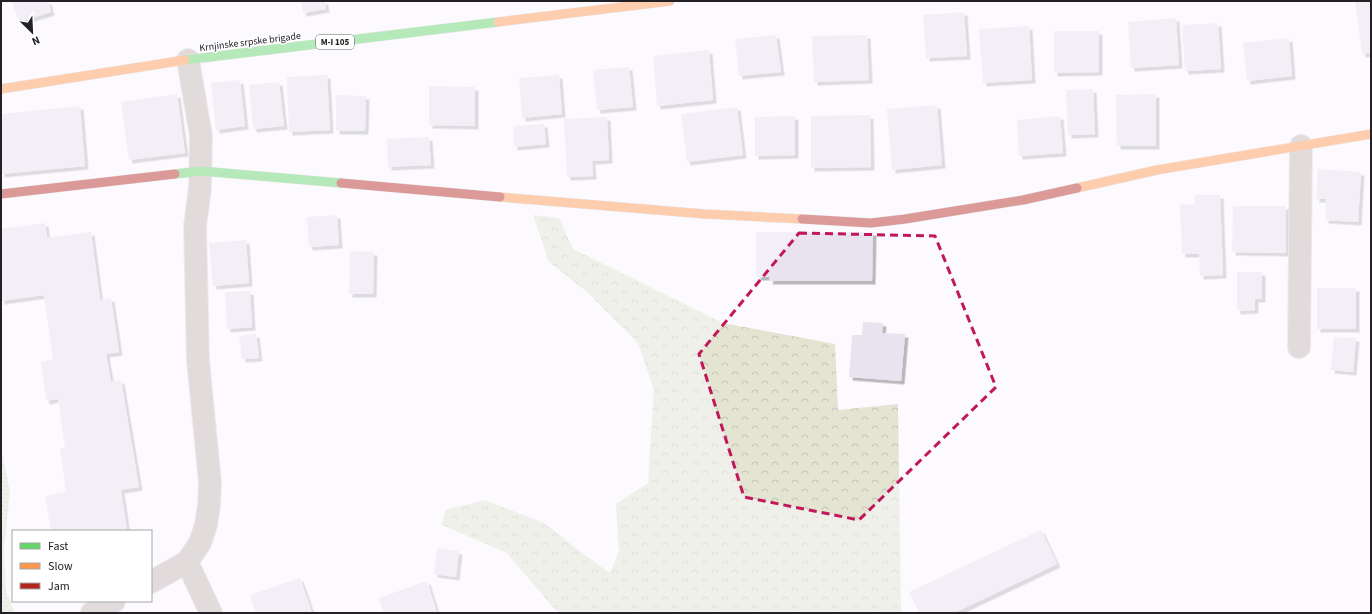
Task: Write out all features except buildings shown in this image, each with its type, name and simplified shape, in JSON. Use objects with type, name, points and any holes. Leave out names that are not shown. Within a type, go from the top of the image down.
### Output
[{"type":"street","name":"Krnjinske srpske brigade","points":[[1,89],[188,60],[670,1]]},
{"type":"street","points":[[152,581],[187,562],[200,543],[210,506],[210,483],[198,360],[195,226],[200,171],[201,136],[188,60]]},
{"type":"street","points":[[1,194],[200,171],[705,214],[871,223],[1023,200],[1157,170],[1371,134]]},
{"type":"street","points":[[1298,347],[1301,146]]},
{"type":"street","points":[[187,562],[211,613]]},
{"type":"street","points":[[92,613],[112,602]]},
{"type":"highlighted area","points":[[799,233],[935,236],[996,387],[859,520],[744,497],[699,354]]},
{"type":"green space","points":[[533,215],[559,218],[573,249],[723,323],[835,344],[838,410],[898,404],[901,609],[903,613],[558,613],[507,553],[442,525],[445,510],[485,500],[544,523],[610,573],[619,551],[616,504],[648,483],[654,390],[638,343],[587,292],[549,262]]},
{"type":"green space","points":[[1,448],[10,492],[4,549],[6,591],[15,613],[1,613]]},
{"type":"traffic: fast","points":[[185,60],[498,22]]},
{"type":"traffic: fast","points":[[175,174],[201,171],[341,183]]},
{"type":"traffic: slow","points":[[498,22],[670,1]]},
{"type":"traffic: slow","points":[[1,89],[185,60]]},
{"type":"traffic: slow","points":[[1077,188],[1157,170],[1371,134]]},
{"type":"traffic: slow","points":[[500,197],[705,214],[802,219]]},
{"type":"traffic: jam","points":[[1,194],[175,174]]},
{"type":"traffic: jam","points":[[341,183],[500,197]]},
{"type":"traffic: jam","points":[[802,219],[871,223],[1023,200],[1077,188]]}]
